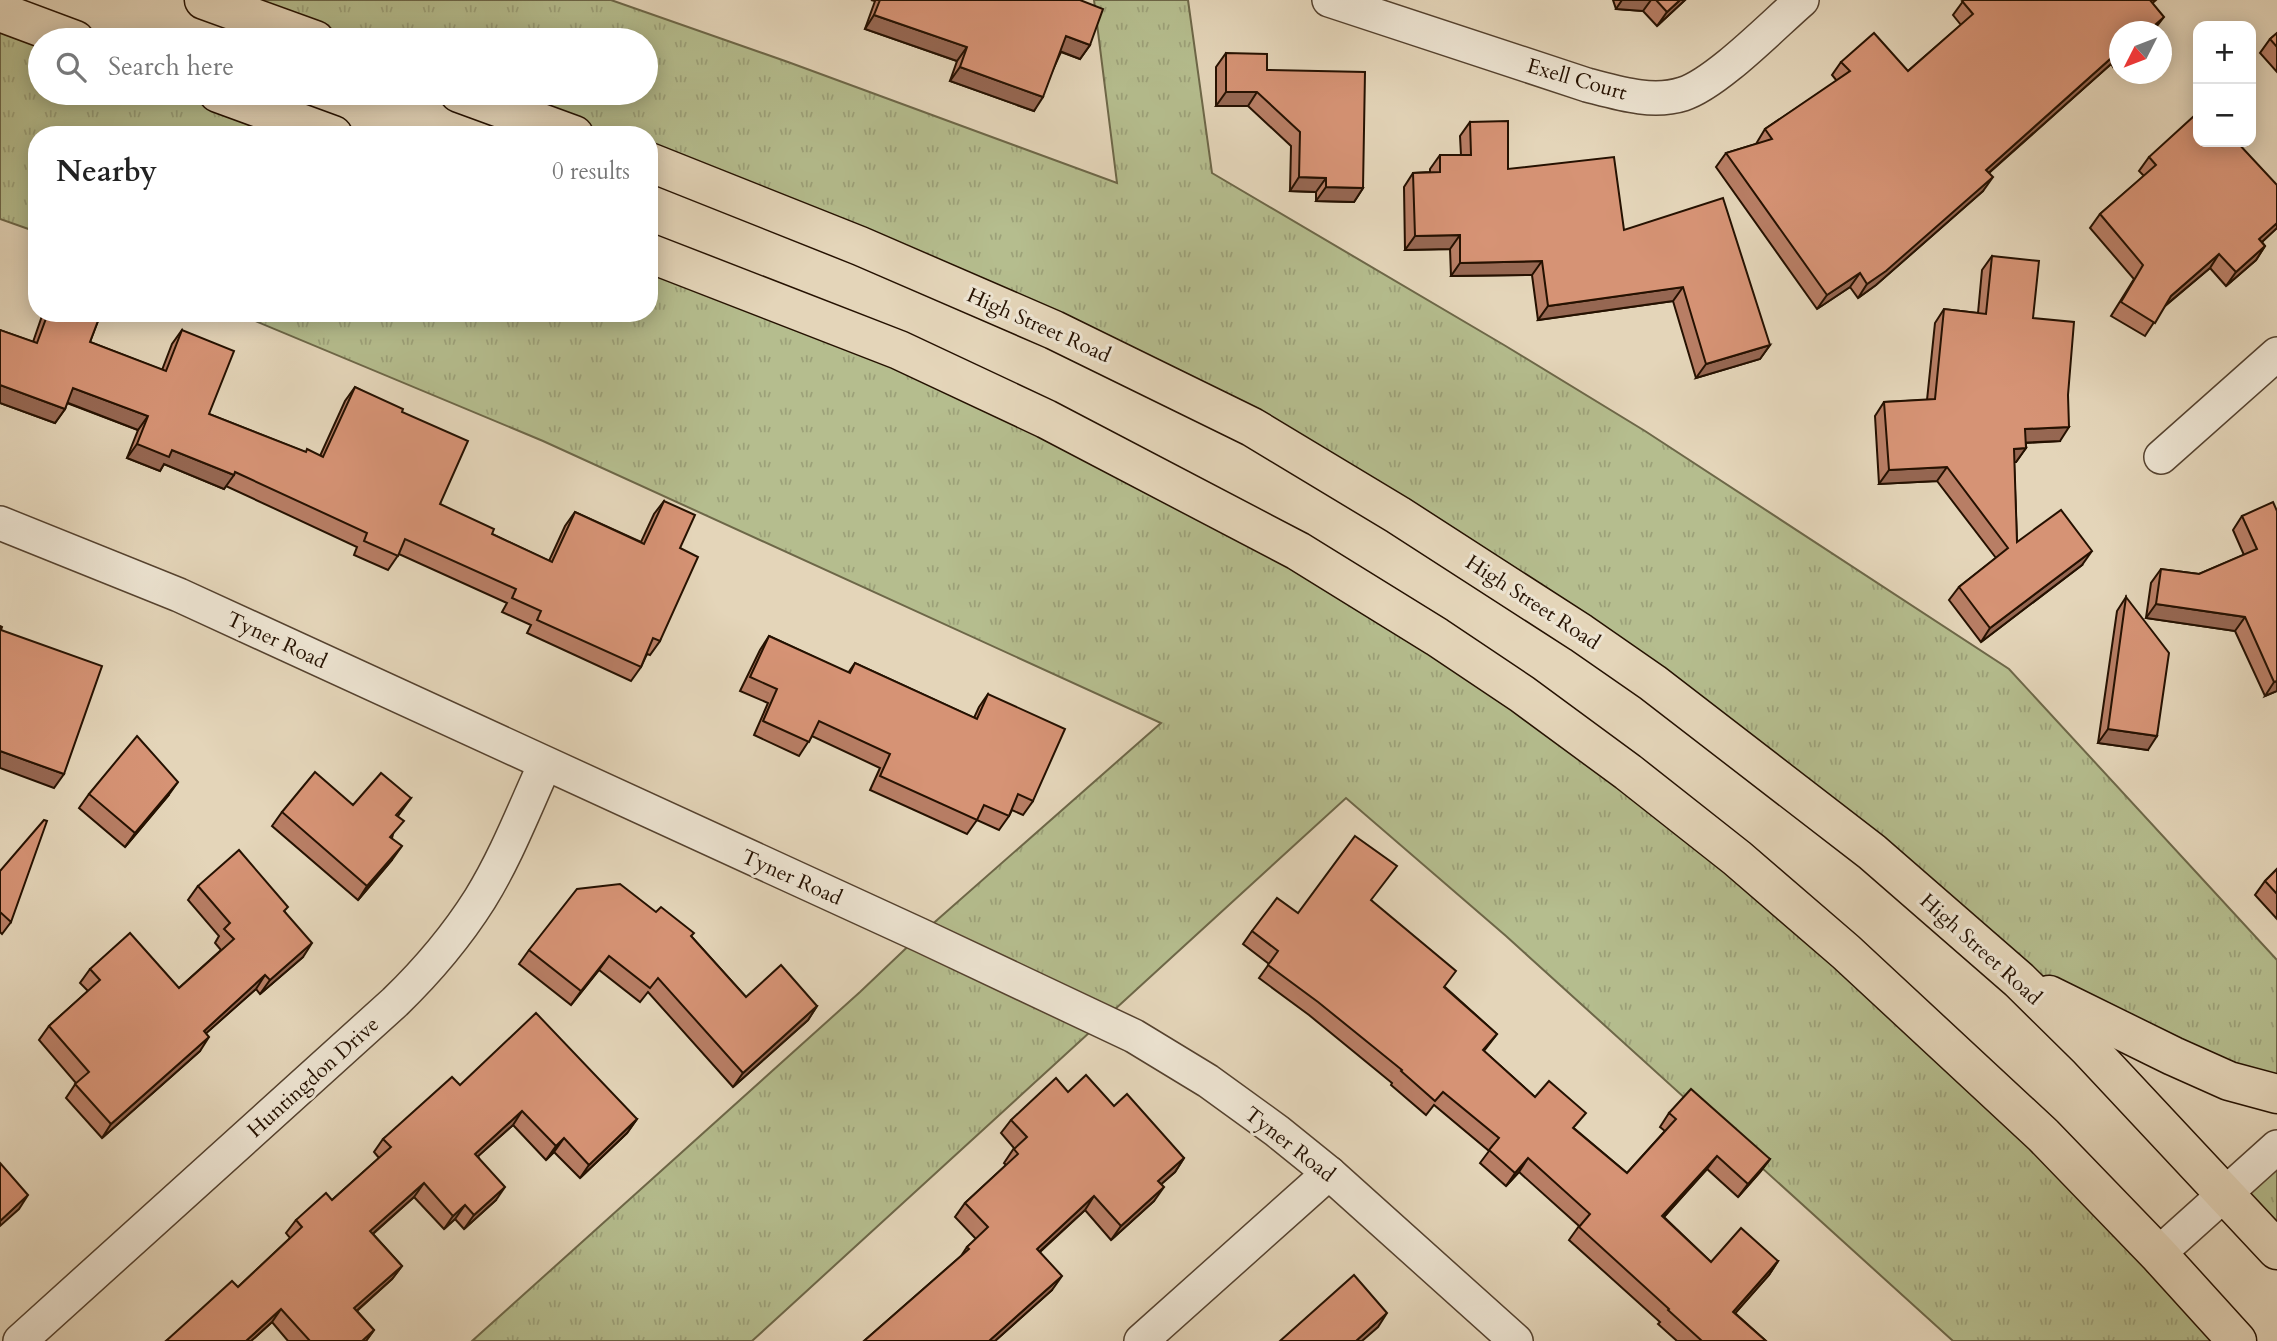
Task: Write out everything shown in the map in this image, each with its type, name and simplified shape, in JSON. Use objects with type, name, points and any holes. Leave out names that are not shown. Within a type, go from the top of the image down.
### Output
[{"type":"main road","points":[[204,0],[282,28]]},
{"type":"main road","points":[[0,12],[43,28]]},
{"type":"main road","points":[[251,105],[308,126]]},
{"type":"main road","points":[[491,105],[549,126]]},
{"type":"main road","name":"High Street Road","points":[[658,166],[860,246],[1054,330],[1252,427],[1410,523],[1581,633],[1653,683],[1872,852],[2019,981],[2089,1049],[2277,1250]]},
{"type":"main road","points":[[658,256],[899,350],[1046,419],[1298,551],[1437,637],[1522,694],[1628,772],[1737,858],[1846,952],[2043,1135],[2158,1254],[2236,1341]]},
{"type":"main road","points":[[2019,981],[2184,1061],[2229,1080],[2277,1094]]},
{"type":"street","name":"Exell Court","points":[[1329,0],[1587,85],[1646,98],[1684,94],[1702,85],[1802,0]]},
{"type":"street","points":[[2161,457],[2277,354]]},
{"type":"street","name":"Tyner Road","points":[[0,523],[179,595],[1134,1036],[1208,1081],[1277,1131],[1329,1173],[1516,1341]]},
{"type":"street","name":"Huntingdon Drive","points":[[20,1341],[422,975],[480,899],[501,862],[545,764]]},
{"type":"street","points":[[2158,1254],[2277,1147]]},
{"type":"street","points":[[1141,1341],[1329,1173]]},
{"type":"green space","points":[[204,0],[611,0],[1117,183],[1094,0],[1188,0],[1212,173],[1645,431],[2009,669],[2277,960],[2277,1094],[2019,980],[1872,852],[1252,427],[658,166],[658,126],[549,126],[492,105],[658,105],[658,28],[282,28]]},
{"type":"green space","points":[[0,12],[28,32],[28,105],[251,105],[308,126],[28,126],[28,229],[0,219]]},
{"type":"green space","points":[[658,257],[1046,419],[1628,772],[2237,1341],[1953,1341],[1506,936],[1346,798],[752,1341],[472,1341],[920,935],[1161,723],[543,441],[258,322],[658,322]]},
{"type":"green space","points":[[2277,1147],[2277,1250],[2226,1194]]},
{"type":"building","points":[[880,0],[1080,0],[1103,9],[1090,45],[1066,36],[1043,97],[960,67],[967,47],[874,15]]},
{"type":"building","points":[[1656,0],[1680,0],[1667,12]]},
{"type":"building","points":[[2150,0],[2164,17],[2159,21],[2109,21],[2109,60],[1986,170],[1993,177],[1886,271],[1867,284],[1860,273],[1827,295],[1726,153],[1772,139],[1765,129],[1850,71],[1841,62],[1874,33],[1908,71],[1973,14],[1962,1]]},
{"type":"building","points":[[2277,33],[2277,47],[2270,39]]},
{"type":"building","points":[[1226,53],[1267,54],[1267,70],[1365,72],[1363,188],[1326,187],[1326,178],[1299,177],[1300,132],[1257,92],[1226,92]]},
{"type":"building","points":[[2193,117],[2193,147],[2242,147],[2277,185],[2277,223],[2259,239],[2265,246],[2236,272],[2219,254],[2171,296],[2155,323],[2121,302],[2143,265],[2100,214],[2156,165],[2149,157]]},
{"type":"building","points":[[1508,121],[1508,169],[1614,157],[1624,230],[1723,198],[1770,345],[1706,364],[1683,287],[1548,306],[1542,261],[1460,263],[1460,235],[1415,236],[1413,173],[1440,172],[1440,155],[1471,155],[1470,122]]},
{"type":"building","points":[[1992,256],[2039,261],[2033,318],[2074,322],[2068,395],[2069,427],[2025,429],[2026,448],[2014,449],[2017,542],[2061,510],[2092,551],[1990,628],[1959,587],[2008,548],[1947,467],[1889,470],[1884,402],[1935,399],[1944,309],[1986,314]]},
{"type":"building","points":[[45,322],[98,322],[90,342],[166,371],[182,330],[234,351],[209,414],[323,457],[355,387],[403,409],[402,412],[468,441],[440,504],[494,529],[492,534],[552,562],[575,512],[644,544],[664,501],[695,515],[680,548],[698,557],[660,641],[653,638],[641,667],[537,620],[541,611],[512,598],[516,589],[405,539],[398,556],[364,541],[367,533],[235,472],[234,475],[172,450],[169,457],[137,444],[148,416],[73,388],[65,409],[0,385],[0,330],[37,343]]},
{"type":"building","points":[[2273,502],[2277,511],[2277,681],[2274,682],[2245,617],[2156,604],[2161,569],[2199,574],[2257,549],[2242,516]]},
{"type":"building","points":[[2126,597],[2169,653],[2157,736],[2108,729]]},
{"type":"building","points":[[0,626],[1,630],[102,666],[64,774],[0,751]]},
{"type":"building","points":[[769,636],[850,673],[855,663],[977,719],[988,694],[1065,729],[1033,801],[1018,794],[1009,816],[984,805],[977,820],[880,776],[890,754],[819,721],[809,742],[763,721],[777,689],[750,677]]},
{"type":"building","points":[[137,736],[178,782],[135,833],[89,794]]},
{"type":"building","points":[[315,772],[353,805],[381,773],[411,798],[396,815],[404,821],[390,837],[402,846],[367,886],[282,812]]},
{"type":"building","points":[[44,820],[47,821],[11,922],[0,912],[0,871]]},
{"type":"building","points":[[1355,836],[1397,866],[1371,900],[1456,971],[1444,987],[1497,1034],[1483,1050],[1535,1097],[1549,1081],[1586,1113],[1573,1128],[1627,1173],[1676,1119],[1669,1113],[1691,1089],[1770,1159],[1748,1184],[1717,1156],[1662,1216],[1711,1262],[1741,1228],[1778,1261],[1733,1312],[1766,1341],[1702,1341],[1579,1227],[1590,1214],[1528,1158],[1515,1173],[1489,1150],[1499,1138],[1443,1092],[1435,1101],[1402,1070],[1268,965],[1278,951],[1252,931],[1277,898],[1298,913]]},
{"type":"building","points":[[239,850],[288,907],[284,911],[312,943],[270,980],[265,975],[204,1031],[209,1037],[111,1124],[75,1084],[89,1072],[49,1026],[100,980],[90,969],[130,933],[179,988],[234,939],[224,929],[230,923],[198,886]]},
{"type":"building","points":[[2277,869],[2277,894],[2265,881]]},
{"type":"building","points":[[620,884],[656,912],[661,907],[694,933],[691,936],[746,997],[781,965],[817,1006],[743,1073],[658,978],[650,988],[609,956],[581,991],[529,950],[577,889]]},
{"type":"building","points":[[536,1013],[637,1119],[589,1165],[564,1138],[556,1146],[522,1111],[475,1154],[505,1187],[474,1215],[465,1205],[453,1216],[424,1183],[370,1231],[402,1266],[354,1308],[374,1330],[362,1341],[310,1341],[281,1309],[246,1341],[166,1341],[232,1281],[238,1287],[302,1227],[296,1220],[326,1193],[332,1200],[391,1147],[383,1139],[452,1077],[460,1085]]},
{"type":"building","points":[[1086,1075],[1114,1106],[1127,1094],[1184,1158],[1158,1181],[1164,1187],[1121,1226],[1094,1196],[1037,1249],[1062,1276],[989,1341],[864,1341],[969,1249],[967,1247],[988,1227],[965,1203],[1018,1154],[1014,1149],[1027,1137],[1011,1120],[1056,1078],[1068,1092]]},
{"type":"building","points":[[0,1163],[28,1195],[0,1221]]},
{"type":"building","points":[[1354,1275],[1387,1313],[1356,1341],[1280,1341]]}]
